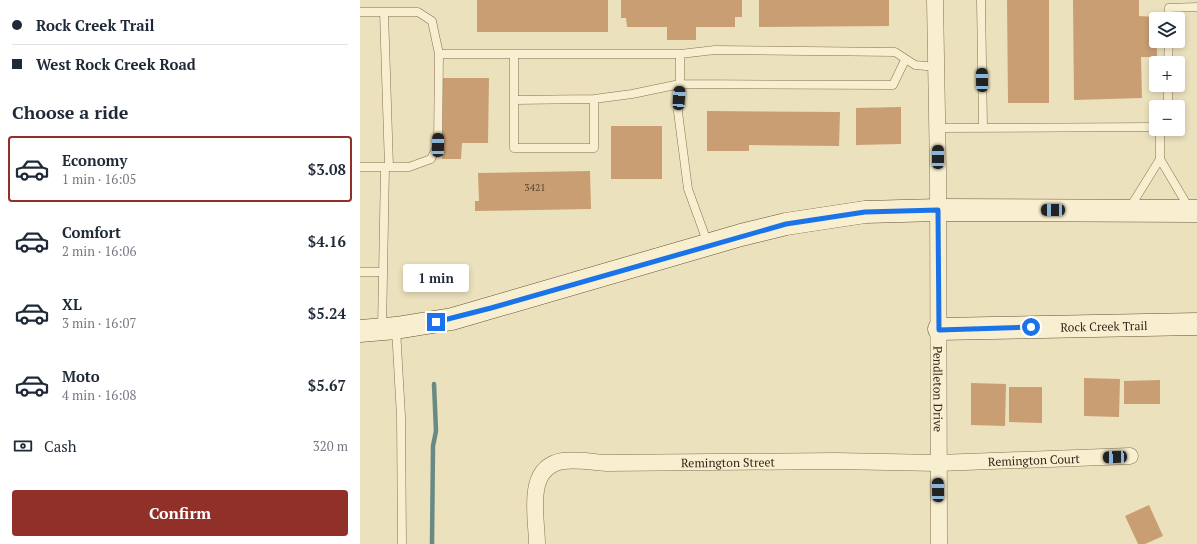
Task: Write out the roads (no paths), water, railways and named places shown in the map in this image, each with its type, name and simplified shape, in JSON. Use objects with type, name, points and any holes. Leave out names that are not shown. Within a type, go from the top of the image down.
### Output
[{"type":"main road","points":[[360,331],[389,329],[452,319],[708,245],[786,224],[837,215],[865,212],[938,210],[1194,211]]},
{"type":"main road","name":"Rock Creek Trail","points":[[939,330],[1197,324]]},
{"type":"street","name":"Pendleton Drive","points":[[935,0],[938,128],[939,544]]},
{"type":"street","name":"Remington Court","points":[[938,463],[1130,456]]},
{"type":"street","name":"Remington Street","points":[[537,544],[535,492],[539,479],[544,470],[561,461],[606,463],[835,461],[938,463]]},
{"type":"lane","points":[[981,0],[983,128]]},
{"type":"lane","points":[[1169,12],[1169,8],[1197,8]]},
{"type":"lane","points":[[360,12],[418,12],[432,21],[439,54],[438,145],[431,159],[409,167],[360,167]]},
{"type":"lane","points":[[384,12],[387,167],[383,272],[401,416],[402,544]]},
{"type":"lane","points":[[439,54],[680,54],[715,50],[895,52],[916,66],[937,67]]},
{"type":"lane","points":[[680,54],[678,112],[688,190],[708,245]]},
{"type":"lane","points":[[514,55],[514,148],[594,148],[594,99]]},
{"type":"lane","points":[[514,100],[594,99],[632,94],[680,84],[893,85],[905,60]]},
{"type":"lane","points":[[938,128],[1149,127]]},
{"type":"lane","points":[[1128,210],[1160,159],[1160,136]]},
{"type":"lane","points":[[1160,159],[1194,211]]},
{"type":"lane","points":[[360,272],[383,272]]},
{"type":"waterway","points":[[432,544],[433,446],[436,431],[434,384]]}]
